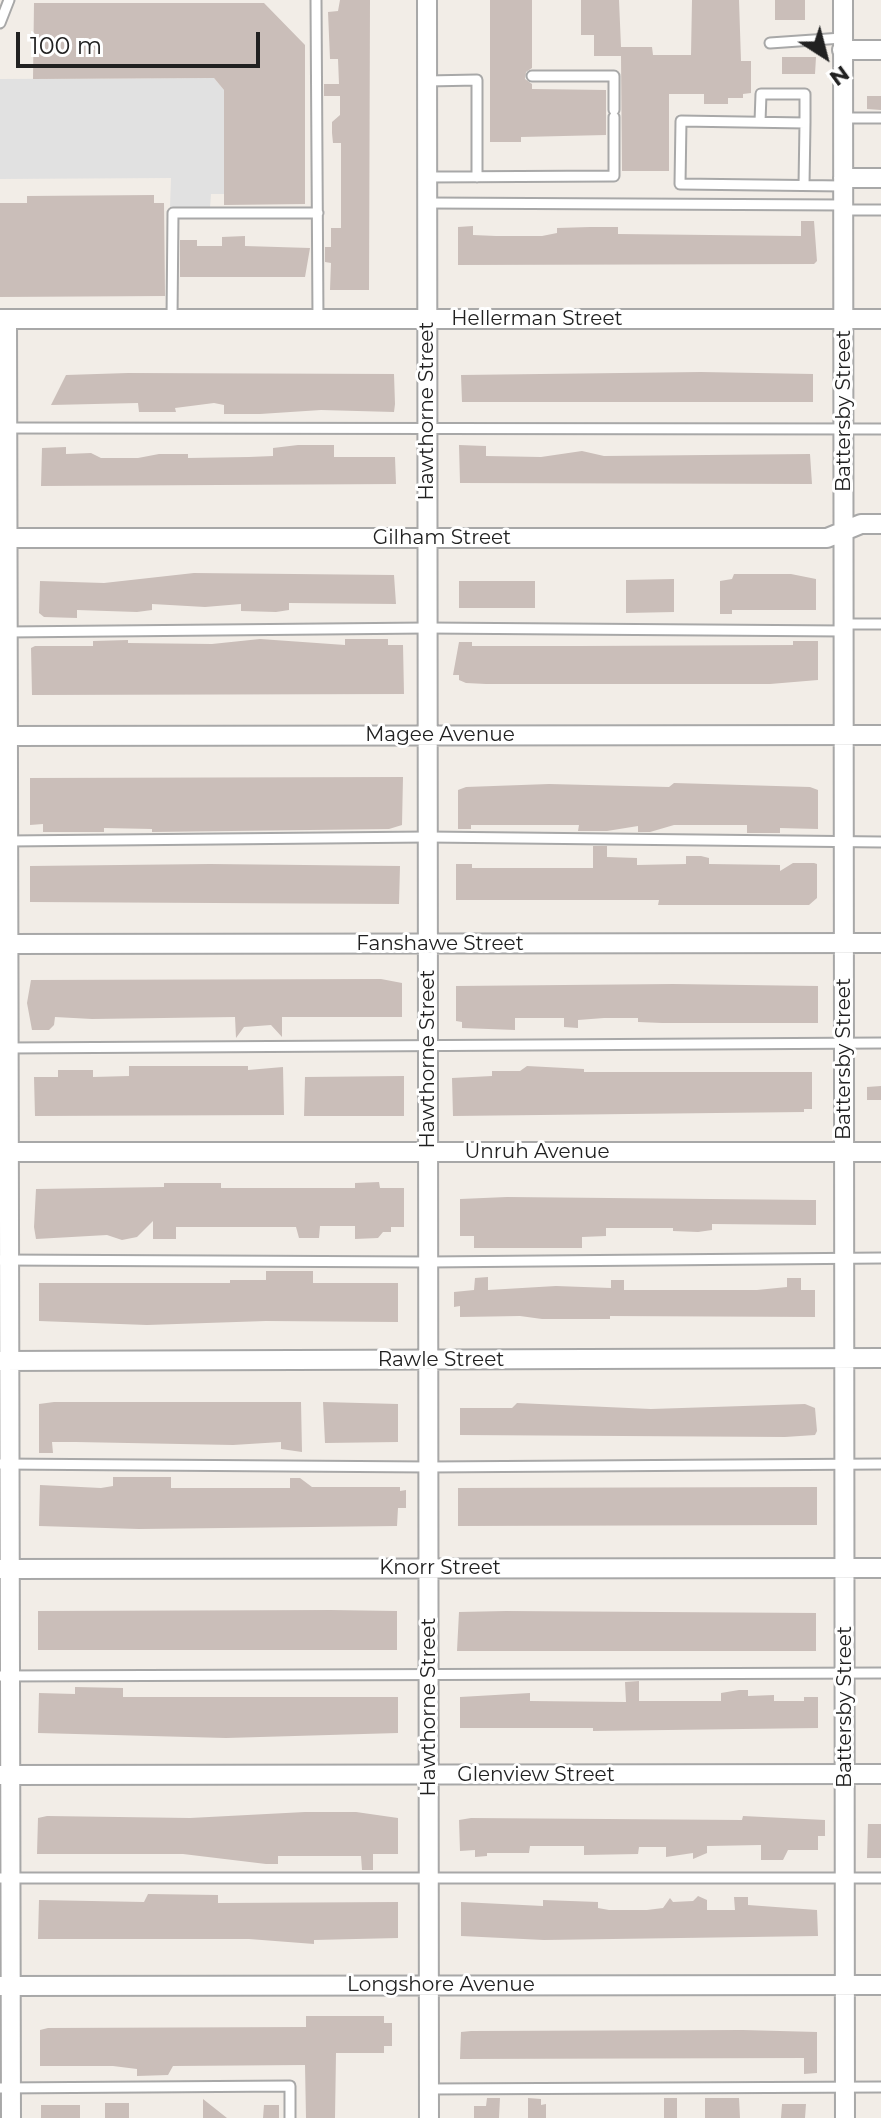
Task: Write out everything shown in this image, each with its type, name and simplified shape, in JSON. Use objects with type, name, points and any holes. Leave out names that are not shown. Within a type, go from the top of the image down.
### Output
[{"type":"street","name":"Hawthorne Street","points":[[427,0],[429,2118]]},
{"type":"street","name":"Battersby Street","points":[[843,0],[845,2118]]},
{"type":"street","points":[[842,44],[881,50]]},
{"type":"street","points":[[843,194],[881,178]]},
{"type":"street","points":[[4,319],[5,2088],[11,2118]]},
{"type":"street","name":"Hellerman Street","points":[[4,319],[881,319]]},
{"type":"street","name":"Gilham Street","points":[[4,538],[827,538],[861,524],[881,524]]},
{"type":"street","name":"Magee Avenue","points":[[4,736],[881,735]]},
{"type":"street","name":"Fanshawe Street","points":[[4,944],[881,943]]},
{"type":"street","name":"Unruh Avenue","points":[[5,1152],[881,1152]]},
{"type":"street","name":"Rawle Street","points":[[5,1361],[881,1358]]},
{"type":"street","name":"Knorr Street","points":[[5,1569],[881,1568]]},
{"type":"street","name":"Glenview Street","points":[[6,1775],[881,1774]]},
{"type":"street","name":"Longshore Avenue","points":[[5,1986],[881,1985]]},
{"type":"lane","points":[[0,23],[9,0]]},
{"type":"lane","points":[[316,0],[318,319]]},
{"type":"lane","points":[[770,43],[842,44]]},
{"type":"lane","points":[[427,177],[614,176],[614,76],[532,76]]},
{"type":"lane","points":[[427,81],[477,80],[477,177]]},
{"type":"lane","points":[[760,122],[761,94],[805,94],[804,185]]},
{"type":"lane","points":[[843,118],[881,118]]},
{"type":"lane","points":[[805,123],[681,121],[680,184],[804,185],[843,194],[881,210]]},
{"type":"lane","points":[[427,203],[843,194]]},
{"type":"lane","points":[[172,319],[173,213],[318,213]]},
{"type":"lane","points":[[4,428],[881,429]]},
{"type":"lane","points":[[4,632],[844,627],[881,624]]},
{"type":"lane","points":[[4,841],[428,837],[881,842]]},
{"type":"lane","points":[[5,1048],[428,1049],[881,1043]]},
{"type":"lane","points":[[5,1260],[428,1262],[881,1258]]},
{"type":"lane","points":[[5,1464],[429,1467],[881,1464]]},
{"type":"lane","points":[[5,1676],[881,1673]]},
{"type":"lane","points":[[5,1878],[881,1878]]},
{"type":"lane","points":[[5,2088],[290,2086],[290,2118]]},
{"type":"lane","points":[[429,2089],[881,2087]]},
{"type":"shaded area","points":[[214,78],[224,90],[224,194],[211,194],[210,208],[170,208],[171,178],[0,179],[0,79]]},
{"type":"building","points":[[340,0],[370,0],[369,290],[330,290],[331,263],[325,262],[325,247],[331,247],[331,228],[341,228],[341,143],[333,143],[332,133],[332,122],[340,115],[340,96],[324,96],[324,84],[339,84],[338,59],[330,59],[328,12],[338,11]]},
{"type":"building","points":[[490,0],[532,0],[532,68],[526,72],[525,79],[532,84],[532,89],[606,90],[606,135],[521,137],[521,142],[490,142]]},
{"type":"building","points":[[581,0],[619,0],[621,47],[652,47],[653,55],[691,55],[692,0],[739,0],[741,61],[751,61],[751,93],[743,94],[743,98],[728,98],[728,104],[704,104],[704,94],[669,94],[669,171],[622,171],[621,56],[594,56],[594,35],[581,35]]},
{"type":"building","points":[[775,0],[805,0],[805,20],[775,20]]},
{"type":"building","points":[[34,3],[264,3],[305,45],[305,204],[224,205],[224,90],[214,78],[33,79]]},
{"type":"building","points":[[782,57],[816,57],[815,74],[782,74]]},
{"type":"building","points":[[867,96],[881,96],[881,110],[867,109]]},
{"type":"building","points":[[154,195],[154,203],[164,203],[165,296],[0,297],[0,203],[27,203],[27,196]]},
{"type":"building","points":[[801,221],[814,221],[817,261],[814,264],[458,265],[458,227],[473,226],[473,235],[496,236],[542,236],[557,233],[557,228],[618,227],[618,234],[801,236]]},
{"type":"building","points":[[245,236],[245,246],[310,248],[305,277],[180,277],[180,240],[197,240],[197,246],[222,246],[222,237]]},
{"type":"building","points":[[394,374],[394,412],[321,410],[224,414],[224,405],[214,403],[175,408],[176,412],[139,412],[138,403],[51,405],[66,375]]},
{"type":"building","points":[[813,374],[813,402],[462,402],[461,375]]},
{"type":"building","points":[[334,445],[334,457],[395,457],[396,484],[41,486],[42,448],[66,447],[66,454],[91,453],[101,458],[188,454],[188,458],[273,456],[273,448]]},
{"type":"building","points":[[459,445],[486,446],[486,456],[541,457],[582,451],[604,456],[810,454],[812,484],[460,483]]},
{"type":"building","points":[[194,573],[394,575],[396,604],[289,603],[289,610],[276,612],[241,611],[241,604],[205,607],[152,604],[152,610],[137,612],[77,610],[77,618],[44,617],[39,613],[40,581],[104,583]]},
{"type":"building","points":[[734,574],[791,574],[816,579],[816,610],[732,610],[732,614],[720,614],[720,581],[732,579]]},
{"type":"building","points":[[674,579],[674,612],[626,613],[626,580]]},
{"type":"building","points":[[459,581],[535,581],[535,608],[459,608]]},
{"type":"building","points":[[260,639],[345,645],[345,639],[388,639],[388,645],[403,645],[404,694],[32,695],[31,648],[35,646],[93,646],[93,641],[128,640],[128,643],[212,644]]},
{"type":"building","points":[[793,641],[818,641],[818,680],[770,684],[486,684],[466,683],[459,680],[459,675],[453,675],[459,642],[472,642],[472,646],[581,646],[793,645]]},
{"type":"building","points":[[403,777],[402,825],[389,829],[152,832],[152,829],[104,828],[104,832],[43,832],[43,824],[30,825],[30,778]]},
{"type":"building","points":[[674,783],[810,787],[818,790],[818,829],[780,828],[780,833],[747,833],[747,825],[674,825],[638,832],[638,826],[607,831],[578,831],[579,825],[471,825],[471,829],[458,829],[458,790],[466,787],[549,784],[669,787]]},
{"type":"building","points":[[593,846],[607,846],[607,857],[637,858],[637,865],[686,864],[686,856],[709,858],[709,864],[780,865],[780,871],[793,863],[814,863],[817,864],[817,898],[809,905],[658,905],[659,900],[456,900],[456,864],[472,864],[472,868],[593,868]]},
{"type":"building","points":[[30,866],[400,866],[399,904],[30,902]]},
{"type":"building","points":[[381,979],[402,983],[402,1017],[282,1017],[282,1037],[271,1025],[244,1027],[236,1038],[235,1017],[55,1017],[54,1025],[49,1030],[32,1030],[27,1003],[31,980]]},
{"type":"building","points":[[456,986],[818,986],[818,1023],[662,1023],[638,1022],[638,1018],[604,1018],[578,1020],[578,1028],[564,1027],[564,1018],[515,1018],[515,1030],[462,1028],[462,1022],[456,1021]]},
{"type":"building","points":[[129,1066],[248,1066],[248,1070],[283,1067],[284,1115],[35,1116],[34,1077],[58,1077],[58,1070],[93,1070],[93,1077],[129,1076]]},
{"type":"building","points":[[527,1066],[584,1069],[584,1072],[812,1072],[812,1109],[804,1109],[804,1112],[453,1116],[452,1078],[492,1076],[492,1071],[520,1071]]},
{"type":"building","points":[[404,1076],[404,1116],[304,1116],[305,1077]]},
{"type":"building","points":[[881,1086],[881,1100],[867,1100],[867,1087]]},
{"type":"building","points":[[379,1182],[380,1188],[404,1188],[404,1227],[391,1227],[391,1232],[383,1232],[378,1238],[355,1239],[355,1226],[320,1226],[319,1238],[299,1238],[296,1227],[176,1227],[176,1239],[153,1239],[153,1221],[137,1237],[122,1240],[107,1235],[36,1239],[34,1227],[36,1189],[164,1187],[164,1183],[221,1183],[221,1188],[355,1188],[355,1183]]},
{"type":"building","points":[[460,1199],[816,1200],[816,1225],[712,1224],[712,1230],[698,1232],[673,1231],[673,1228],[606,1228],[606,1236],[582,1237],[582,1248],[474,1248],[474,1236],[460,1236]]},
{"type":"building","points":[[266,1271],[313,1271],[313,1283],[398,1283],[398,1322],[266,1321],[147,1325],[39,1321],[39,1283],[230,1283],[230,1280],[266,1280]]},
{"type":"building","points":[[488,1277],[488,1290],[556,1286],[611,1288],[611,1280],[624,1280],[624,1290],[757,1290],[787,1287],[787,1278],[801,1278],[801,1290],[815,1290],[815,1317],[460,1317],[460,1306],[454,1307],[454,1292],[474,1290],[475,1278]]},
{"type":"building","points":[[301,1402],[302,1452],[281,1449],[281,1442],[233,1445],[52,1442],[53,1453],[39,1453],[39,1404]]},
{"type":"building","points":[[323,1402],[398,1404],[398,1442],[325,1443]]},
{"type":"building","points":[[517,1403],[651,1409],[805,1404],[815,1408],[817,1431],[815,1435],[785,1437],[460,1435],[460,1408],[512,1408]]},
{"type":"building","points":[[113,1477],[171,1477],[171,1488],[290,1488],[290,1478],[300,1478],[312,1487],[400,1487],[400,1491],[406,1490],[406,1508],[398,1508],[397,1526],[139,1529],[39,1526],[40,1485],[101,1488],[113,1486]]},
{"type":"building","points":[[817,1487],[817,1525],[458,1526],[458,1488]]},
{"type":"building","points":[[38,1611],[397,1611],[397,1650],[38,1650]]},
{"type":"building","points":[[459,1612],[816,1613],[816,1651],[457,1651]]},
{"type":"building","points":[[639,1681],[639,1701],[721,1701],[721,1693],[739,1690],[748,1690],[748,1696],[774,1695],[774,1701],[804,1701],[804,1697],[818,1697],[818,1728],[593,1731],[593,1728],[460,1728],[460,1697],[530,1693],[530,1701],[626,1702],[625,1682]]},
{"type":"building","points":[[75,1687],[123,1688],[123,1697],[398,1697],[398,1733],[226,1738],[38,1733],[39,1693],[75,1694]]},
{"type":"building","points":[[356,1812],[398,1818],[398,1854],[373,1854],[373,1870],[362,1870],[361,1856],[278,1856],[278,1864],[266,1864],[183,1854],[37,1854],[38,1818],[47,1816],[190,1818]]},
{"type":"building","points":[[743,1816],[825,1820],[825,1836],[818,1836],[818,1850],[788,1850],[783,1860],[761,1860],[761,1845],[707,1846],[707,1853],[693,1859],[693,1853],[666,1857],[666,1847],[639,1847],[638,1854],[584,1855],[584,1846],[530,1846],[529,1853],[487,1853],[487,1856],[475,1857],[475,1850],[460,1851],[459,1820],[471,1818],[742,1820]]},
{"type":"building","points":[[868,1824],[881,1824],[881,1858],[867,1858]]},
{"type":"building","points":[[148,1894],[218,1895],[218,1903],[398,1902],[398,1938],[314,1940],[314,1944],[249,1939],[38,1939],[39,1900],[144,1902]]},
{"type":"building","points":[[698,1896],[707,1900],[707,1910],[735,1910],[734,1897],[748,1897],[748,1905],[817,1910],[818,1936],[544,1940],[461,1936],[461,1902],[543,1906],[543,1900],[598,1902],[598,1908],[609,1910],[647,1910],[663,1908],[670,1898],[673,1902],[693,1901]]},
{"type":"building","points":[[306,2016],[384,2016],[384,2023],[392,2023],[392,2046],[384,2046],[384,2053],[336,2053],[335,2118],[306,2118],[305,2065],[173,2066],[168,2075],[137,2076],[137,2069],[113,2066],[40,2066],[40,2030],[48,2028],[306,2027]]},
{"type":"building","points":[[461,2032],[817,2032],[817,2073],[804,2074],[804,2058],[460,2059]]},
{"type":"building","points":[[487,2098],[500,2098],[499,2118],[474,2118],[474,2106],[486,2106]]},
{"type":"building","points":[[528,2098],[541,2099],[541,2105],[546,2104],[546,2118],[528,2118]]},
{"type":"building","points":[[664,2098],[677,2098],[677,2118],[664,2118]]},
{"type":"building","points":[[705,2098],[739,2098],[740,2118],[705,2118]]},
{"type":"building","points":[[203,2099],[227,2118],[203,2118]]},
{"type":"building","points":[[105,2103],[129,2103],[129,2118],[105,2118]]},
{"type":"building","points":[[782,2104],[806,2104],[805,2118],[781,2118]]},
{"type":"building","points":[[41,2105],[80,2105],[80,2118],[41,2118]]},
{"type":"building","points":[[264,2105],[279,2105],[279,2118],[263,2118]]}]
